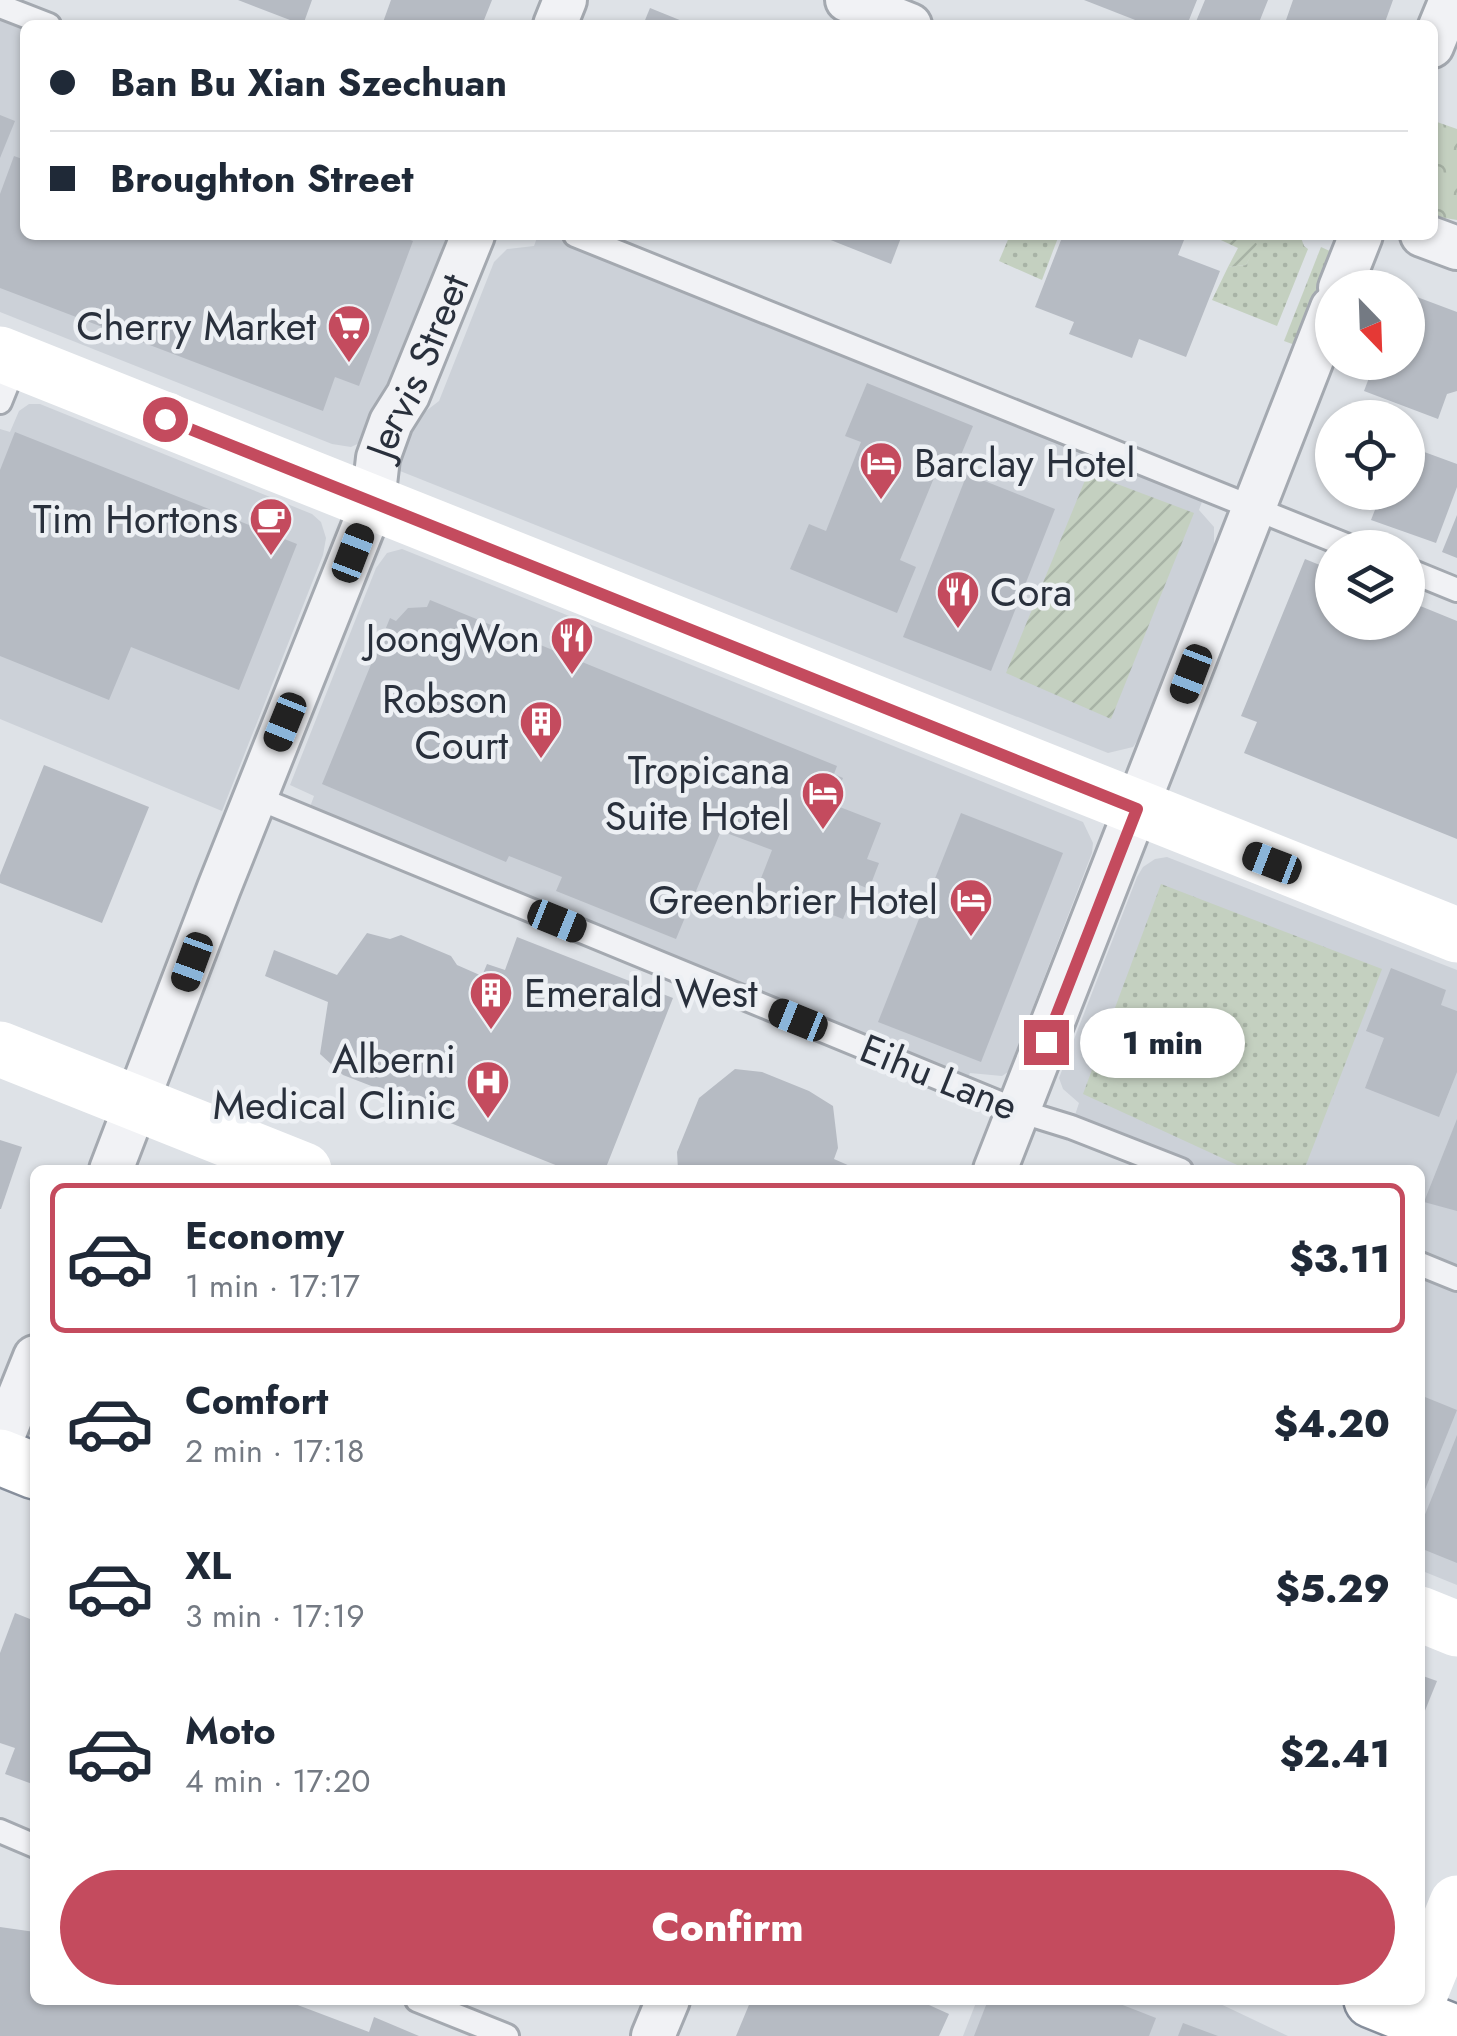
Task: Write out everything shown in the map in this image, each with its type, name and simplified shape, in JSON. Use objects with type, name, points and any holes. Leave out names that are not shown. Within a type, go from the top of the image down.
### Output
[{"type":"main road","points":[[5,372],[373,502],[1457,935]]},
{"type":"main road","points":[[0,1048],[291,1165]]},
{"type":"main road","points":[[0,1457],[30,1469]]},
{"type":"main road","points":[[1425,1616],[1457,1629]]},
{"type":"main road","points":[[1425,1983],[1457,1903]]},
{"type":"street","points":[[847,0],[897,20]]},
{"type":"street","points":[[1438,31],[1451,0]]},
{"type":"street","name":"Jervis Street","points":[[113,1165],[373,502],[378,458],[391,422],[408,395],[470,240]]},
{"type":"street","points":[[1347,270],[1359,240]]},
{"type":"street","points":[[997,1165],[1315,353]]},
{"type":"street","points":[[0,1444],[30,1369]]},
{"type":"street","points":[[654,2036],[666,2005]]},
{"type":"lane","points":[[0,6],[37,20]]},
{"type":"lane","points":[[587,240],[1315,532]]},
{"type":"lane","points":[[1425,577],[1457,590]]},
{"type":"lane","name":"Eihu Lane","points":[[256,796],[1020,1111],[1071,1126],[1168,1165]]},
{"type":"lane","points":[[1425,1266],[1457,1279]]},
{"type":"lane","points":[[0,1831],[30,1844]]},
{"type":"lane","points":[[430,2005],[507,2036]]},
{"type":"shaded area","points":[[0,6],[20,21],[20,240],[445,240],[376,425],[364,441],[351,447],[332,444],[0,312]]},
{"type":"shaded area","points":[[536,240],[587,240],[1207,488],[1199,510],[1214,527],[1214,547],[1144,731],[1133,747],[1108,753],[400,471],[396,467],[417,413],[439,401],[494,262],[507,249],[534,246]]},
{"type":"shaded area","points":[[29,404],[40,404],[312,514],[321,522],[326,538],[323,555],[222,811],[0,719],[0,429],[10,432],[19,411]]},
{"type":"shaded area","points":[[402,549],[1083,822],[1093,843],[1092,853],[1008,1072],[1002,1076],[970,1073],[963,1088],[306,818],[314,796],[290,785],[376,568],[387,553]]},
{"type":"shaded area","points":[[1167,857],[1457,970],[1457,1585],[1425,1572],[1425,1165],[1168,1165],[1071,1127],[1079,1103],[1063,1089],[1059,1078],[1137,877],[1155,859]]},
{"type":"shaded area","points":[[975,2005],[1223,2005],[1288,2036],[963,2036]]},
{"type":"green space","points":[[1438,122],[1457,129],[1457,220],[1438,217]]},
{"type":"green space","points":[[1008,240],[1057,240],[1042,280],[999,261]]},
{"type":"green space","points":[[1221,240],[1252,240],[1257,244],[1246,265],[1228,267],[1238,248]]},
{"type":"green space","points":[[1251,240],[1302,240],[1308,249],[1277,326],[1212,300],[1228,267],[1246,265],[1256,244]]},
{"type":"green space","points":[[1321,247],[1332,252],[1325,270],[1315,270],[1315,295],[1295,345],[1284,341]]},
{"type":"green space","points":[[1088,473],[1194,513],[1111,719],[1006,673]]},
{"type":"green space","points":[[1161,884],[1382,969],[1306,1165],[1237,1165],[1083,1094]]},
{"type":"building","points":[[238,0],[312,0],[305,20],[290,20]]},
{"type":"building","points":[[391,0],[492,0],[484,20],[384,20]]},
{"type":"building","points":[[1084,0],[1197,0],[1189,20],[1135,20]]},
{"type":"building","points":[[1205,0],[1268,0],[1260,20],[1197,20]]},
{"type":"building","points":[[1293,0],[1393,0],[1386,20],[1286,20]]},
{"type":"building","points":[[650,8],[680,20],[645,20]]},
{"type":"building","points":[[0,115],[15,121],[0,158]]},
{"type":"building","points":[[14,156],[20,158],[20,240],[413,241],[359,386],[335,377],[323,411],[0,288],[0,194]]},
{"type":"building","points":[[831,240],[900,240],[891,264]]},
{"type":"building","points":[[1061,240],[1184,240],[1178,255],[1220,271],[1186,357],[1139,339],[1132,358],[1069,334],[1074,322],[1035,307]]},
{"type":"building","points":[[1425,300],[1457,312],[1457,391],[1447,394],[1438,419],[1425,414],[1425,400],[1388,400],[1364,391],[1368,380],[1425,380]]},
{"type":"building","name":"Barclay Hotel","points":[[867,383],[973,426],[951,479],[936,473],[900,560],[916,567],[897,613],[790,569],[809,524],[826,531],[861,442],[845,436]]},
{"type":"building","points":[[15,432],[297,544],[239,690],[131,647],[109,700],[0,656],[0,470]]},
{"type":"building","points":[[1425,452],[1457,464],[1457,487],[1436,543],[1425,539],[1425,530],[1399,530],[1371,520],[1375,510],[1425,510]]},
{"type":"building","points":[[967,474],[1055,509],[991,671],[903,637]]},
{"type":"building","points":[[1457,515],[1457,558],[1442,552]]},
{"type":"building","points":[[1305,559],[1315,563],[1315,640],[1425,640],[1425,608],[1457,621],[1457,839],[1244,753],[1257,722],[1241,716]]},
{"type":"building","name":"Robson Court","points":[[430,600],[837,766],[834,774],[843,778],[832,804],[881,823],[867,859],[879,863],[869,889],[857,884],[843,919],[758,886],[772,850],[721,831],[676,939],[556,891],[562,877],[509,856],[506,862],[322,784],[390,618],[396,621],[408,608],[427,607]]},
{"type":"building","points":[[44,765],[149,807],[102,923],[0,883]]},
{"type":"building","name":"Greenbrier Hotel","points":[[961,813],[1063,853],[981,1062],[878,1022]]},
{"type":"building","name":"Emerald West","points":[[367,933],[390,939],[401,935],[451,956],[457,965],[482,976],[487,964],[505,970],[517,937],[673,998],[607,1165],[556,1165],[403,1104],[410,1091],[392,1094],[343,1075],[320,1054],[328,1002],[265,976],[274,950],[337,975]]},
{"type":"building","points":[[1391,968],[1446,990],[1441,1005],[1457,1011],[1457,1072],[1439,1117],[1365,1088],[1384,1038],[1366,1031]]},
{"type":"building","points":[[735,1069],[762,1072],[809,1091],[833,1106],[838,1148],[834,1159],[848,1165],[678,1165],[677,1152],[699,1098]]},
{"type":"building","points":[[1457,1119],[1457,1211],[1425,1199]]},
{"type":"building","points":[[0,1140],[22,1147],[1,1209],[0,1209]]},
{"type":"building","points":[[1425,1397],[1457,1410],[1425,1490]]},
{"type":"building","points":[[1457,1435],[1457,1563],[1425,1550],[1425,1515]]},
{"type":"building","points":[[15,1613],[30,1619],[30,1783],[5,1774],[15,1748],[0,1743],[0,1653]]},
{"type":"building","points":[[1425,1677],[1437,1681],[1425,1711]]},
{"type":"building","points":[[0,1927],[30,1931],[30,2005],[298,2005],[369,2032],[374,2017],[419,2036],[0,2036]]},
{"type":"building","points":[[749,2005],[929,2005],[949,2014],[939,2036],[736,2036]]},
{"type":"building","points":[[986,2005],[1123,2005],[1156,2018],[1149,2036],[974,2036]]},
{"type":"building","points":[[1183,2023],[1218,2036],[1178,2036]]},
{"type":"place","name":"Cherry Market","points":[[349,364]]},
{"type":"place","name":"Barclay Hotel","points":[[881,501]]},
{"type":"place","name":"Tim Hortons","points":[[271,557]]},
{"type":"place","name":"Cora","points":[[958,630]]},
{"type":"place","name":"JoongWon","points":[[572,676]]},
{"type":"place","name":"Robson Court","points":[[541,760]]},
{"type":"place","name":"Tropicana Suite Hotel","points":[[823,831]]},
{"type":"place","name":"Greenbrier Hotel","points":[[971,938]]},
{"type":"place","name":"Emerald West","points":[[491,1031]]},
{"type":"place","name":"Alberni Medical Clinic","points":[[488,1120]]},
{"type":"route","points":[[165,419],[1137,809],[1046,1042]]}]
